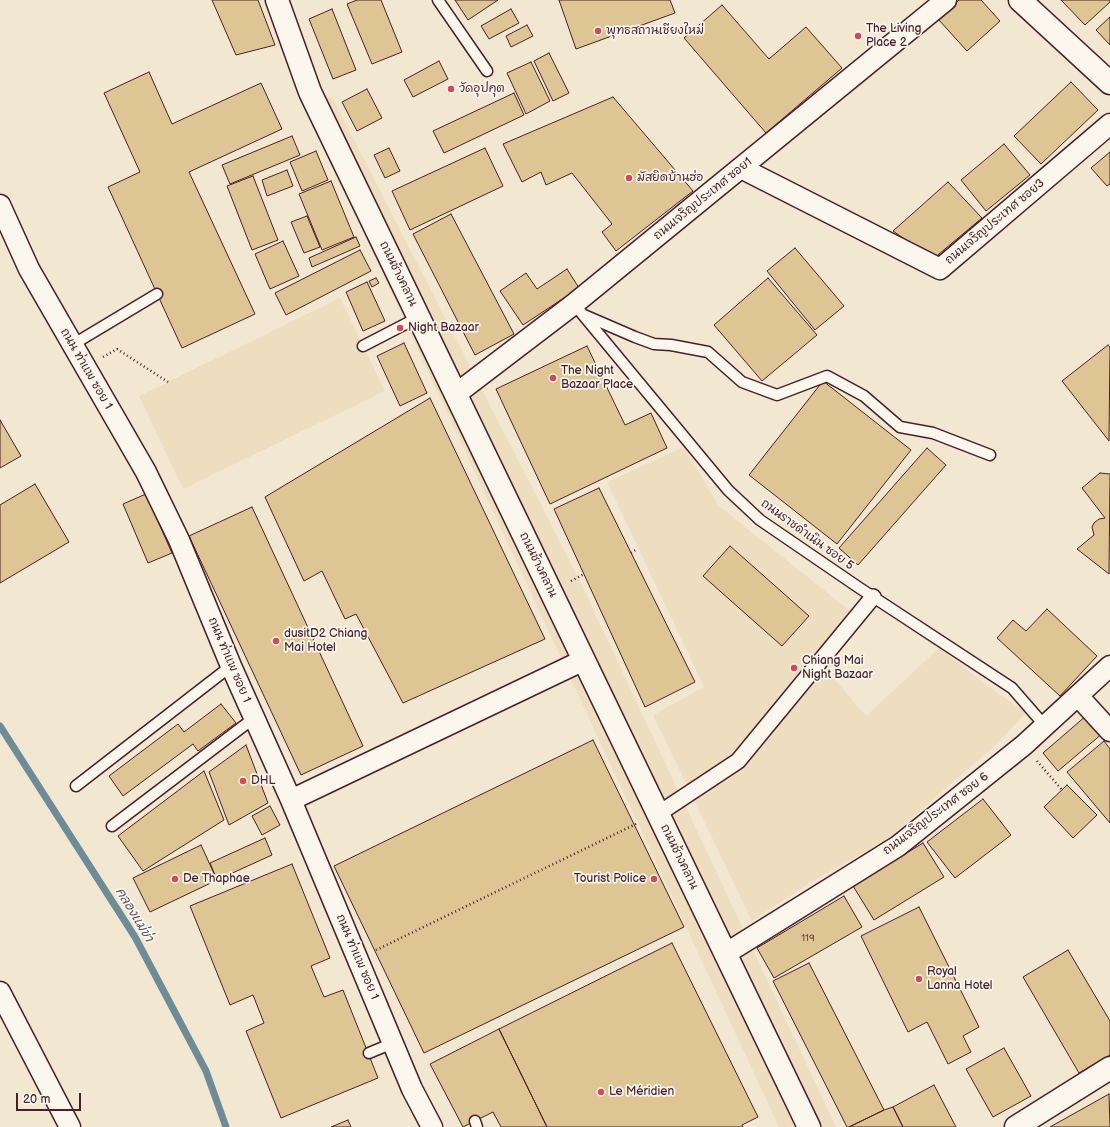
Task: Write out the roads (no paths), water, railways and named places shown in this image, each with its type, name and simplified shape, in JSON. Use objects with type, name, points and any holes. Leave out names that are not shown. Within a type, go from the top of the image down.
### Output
[{"type":"street","name":"ถนนช้างคลาน","points":[[277,0],[310,92],[809,1127]]},
{"type":"street","name":"ถนนเจริญประเทศ ซอย1","points":[[456,394],[578,309],[741,168],[946,0]]},
{"type":"street","points":[[1022,1],[1110,83]]},
{"type":"street","name":"ถนนเจริญประเทศ ซอย3","points":[[741,168],[940,269],[1110,124]]},
{"type":"street","name":"ถนน ท่าแพ ซอย 1","points":[[0,205],[29,269],[146,472],[172,527],[231,666],[291,800],[412,1089],[432,1127]]},
{"type":"street","points":[[658,814],[738,761],[873,597]]},
{"type":"street","points":[[291,800],[584,660]]},
{"type":"street","name":"ถนนเจริญประเทศ ซอย 6","points":[[725,954],[898,846],[1024,745],[1110,666]]},
{"type":"street","points":[[1078,696],[1110,732]]},
{"type":"street","points":[[0,992],[70,1127]]},
{"type":"street","points":[[1016,1127],[1110,1068]]},
{"type":"lane","points":[[438,0],[487,71]]},
{"type":"lane","points":[[72,345],[156,294]]},
{"type":"lane","points":[[578,309],[635,337],[654,344],[671,345],[708,352],[742,382],[777,395],[827,376],[864,396],[900,427],[933,433],[990,455]]},
{"type":"lane","name":"ถนนราชดำเนิน ซอย 5","points":[[578,309],[728,490],[760,520],[873,597],[1012,688],[1045,726]]},
{"type":"lane","points":[[363,346],[419,317]]},
{"type":"lane","points":[[76,786],[231,666]]},
{"type":"lane","points":[[112,826],[254,718]]},
{"type":"lane","points":[[368,1053],[393,1043]]},
{"type":"waterway","name":"คลองแม่ข่า","points":[[0,726],[135,937],[206,1071],[226,1127]]},
{"type":"place","name":"พุทธสถานเชียงใหม่","points":[[598,31]]},
{"type":"place","name":"The Living Place 2","points":[[858,36]]},
{"type":"place","name":"วัดอุปคุต","points":[[451,89]]},
{"type":"place","name":"มัสยิดบ้านฮ่อ","points":[[629,178]]},
{"type":"place","name":"Night Bazaar","points":[[400,328]]},
{"type":"place","name":"The Night Bazaar Place","points":[[553,378]]},
{"type":"place","name":"dusitD2 Chiang Mai Hotel","points":[[276,641]]},
{"type":"place","name":"Chiang Mai Night Bazaar","points":[[794,668]]},
{"type":"place","name":"DHL","points":[[243,781]]},
{"type":"place","name":"De Thaphae","points":[[175,879]]},
{"type":"place","name":"Tourist Police","points":[[654,879]]},
{"type":"place","name":"Royal Lanna Hotel","points":[[919,979]]},
{"type":"place","name":"Le Méridien","points":[[601,1092]]}]
